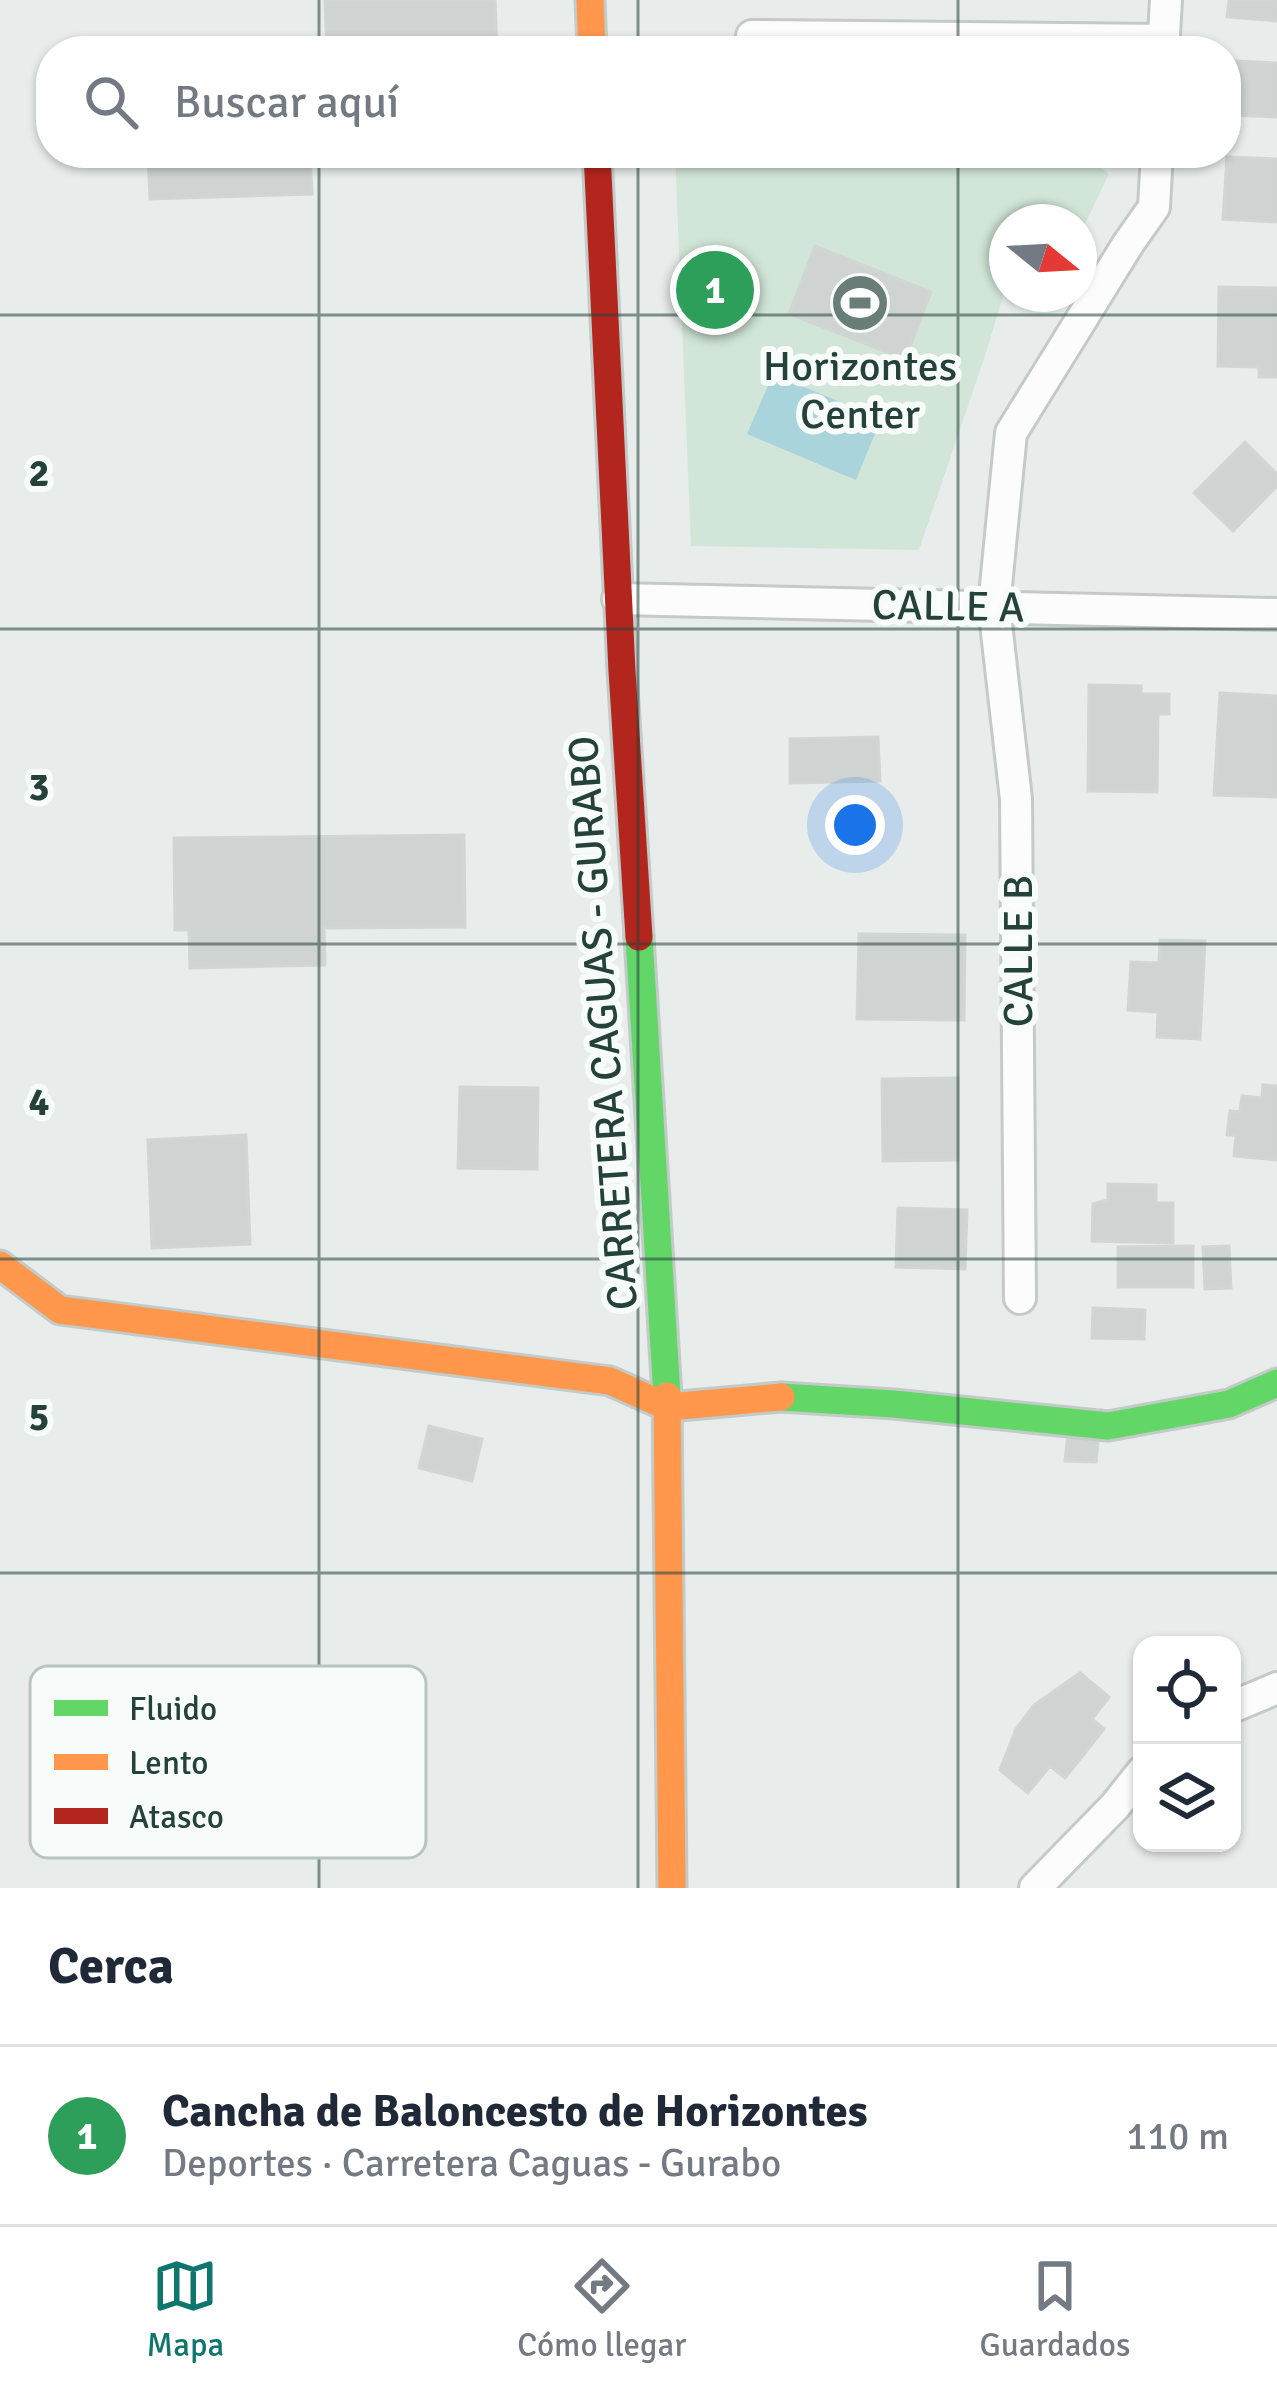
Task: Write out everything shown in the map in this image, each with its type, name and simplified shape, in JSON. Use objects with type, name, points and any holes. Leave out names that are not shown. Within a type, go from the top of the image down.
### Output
[{"type":"main road","points":[[590,0],[591,36]]},
{"type":"main road","name":"CARRETERA CAGUAS - GURABO","points":[[598,168],[618,599],[668,1407],[672,1888]]},
{"type":"main road","points":[[0,1265],[60,1310],[610,1381],[668,1407],[773,1397],[1108,1426],[1228,1404],[1277,1383]]},
{"type":"street","points":[[1164,36],[1166,0]]},
{"type":"street","name":"CALLE B","points":[[1020,1298],[1016,800],[994,606],[1011,433],[1154,207],[1156,168]]},
{"type":"street","name":"CALLE A","points":[[618,599],[1277,614]]},
{"type":"street","points":[[1241,1703],[1277,1688]]},
{"type":"street","points":[[1035,1888],[1133,1783]]},
{"type":"green space","points":[[676,168],[1101,168],[1109,174],[1095,204],[989,204],[989,312],[998,312],[919,550],[691,546]]},
{"type":"water","points":[[773,374],[881,419],[856,480],[747,434]]},
{"type":"building","points":[[325,0],[495,0],[496,36],[326,36]]},
{"type":"building","points":[[1229,0],[1277,0],[1277,21],[1227,17]]},
{"type":"building","points":[[1241,61],[1277,63],[1277,117],[1241,115]]},
{"type":"building","points":[[1241,158],[1277,159],[1277,222],[1223,219],[1226,168],[1241,168]]},
{"type":"building","points":[[149,168],[311,168],[312,194],[150,199]]},
{"type":"building","name":"Horizontes Center","points":[[815,246],[931,292],[905,359],[789,314]]},
{"type":"building","points":[[1219,287],[1277,288],[1277,377],[1259,377],[1259,367],[1218,366]]},
{"type":"building","points":[[1245,442],[1277,474],[1277,486],[1233,531],[1194,493]]},
{"type":"building","points":[[1089,685],[1141,686],[1141,694],[1169,694],[1169,714],[1158,714],[1157,792],[1088,791]]},
{"type":"building","points":[[1220,693],[1277,696],[1277,797],[1214,795]]},
{"type":"building","points":[[878,737],[880,781],[790,783],[790,739]]},
{"type":"building","points":[[464,835],[465,927],[324,928],[325,965],[190,968],[189,930],[175,930],[174,838]]},
{"type":"building","points":[[859,934],[965,935],[964,1020],[857,1019]]},
{"type":"building","points":[[1160,940],[1205,941],[1200,1039],[1157,1037],[1158,1012],[1128,1010],[1131,962],[1159,963]]},
{"type":"building","points":[[958,1078],[958,1160],[883,1161],[882,1079]]},
{"type":"building","points":[[1263,1085],[1277,1086],[1277,1160],[1234,1156],[1236,1135],[1227,1135],[1230,1111],[1240,1112],[1242,1096],[1262,1098]]},
{"type":"building","points":[[460,1087],[538,1088],[537,1169],[458,1168]]},
{"type":"building","points":[[246,1135],[250,1244],[152,1248],[148,1140]]},
{"type":"building","points":[[1108,1184],[1156,1185],[1156,1203],[1173,1203],[1173,1243],[1092,1241],[1093,1204],[1108,1200]]},
{"type":"building","points":[[898,1208],[967,1210],[965,1269],[896,1267]]},
{"type":"building","points":[[1193,1246],[1193,1287],[1118,1287],[1118,1247]]},
{"type":"building","points":[[1229,1246],[1231,1288],[1205,1289],[1203,1247]]},
{"type":"building","points":[[1093,1308],[1145,1310],[1144,1339],[1092,1338]]},
{"type":"building","points":[[1101,1410],[1096,1462],[1065,1461],[1070,1414]]},
{"type":"building","points":[[429,1426],[482,1439],[472,1481],[419,1468]]},
{"type":"building","points":[[1080,1673],[1109,1697],[1092,1719],[1104,1729],[1065,1778],[1050,1766],[1028,1793],[1000,1770],[1016,1729],[1034,1705]]},
{"type":"traffic: fast","points":[[639,937],[667,1396]]},
{"type":"traffic: fast","points":[[781,1397],[1108,1426],[1229,1404],[1277,1383]]},
{"type":"traffic: slow","points":[[590,0],[591,36]]},
{"type":"traffic: slow","points":[[0,1265],[60,1310],[610,1381],[668,1407],[781,1397]]},
{"type":"traffic: slow","points":[[667,1396],[672,1888]]},
{"type":"traffic: jam","points":[[598,168],[639,937]]},
{"type":"place","name":"Cancha de Baloncesto de Horizontes","points":[[715,290]]},
{"type":"place","name":"Horizontes Center","points":[[860,303]]}]
